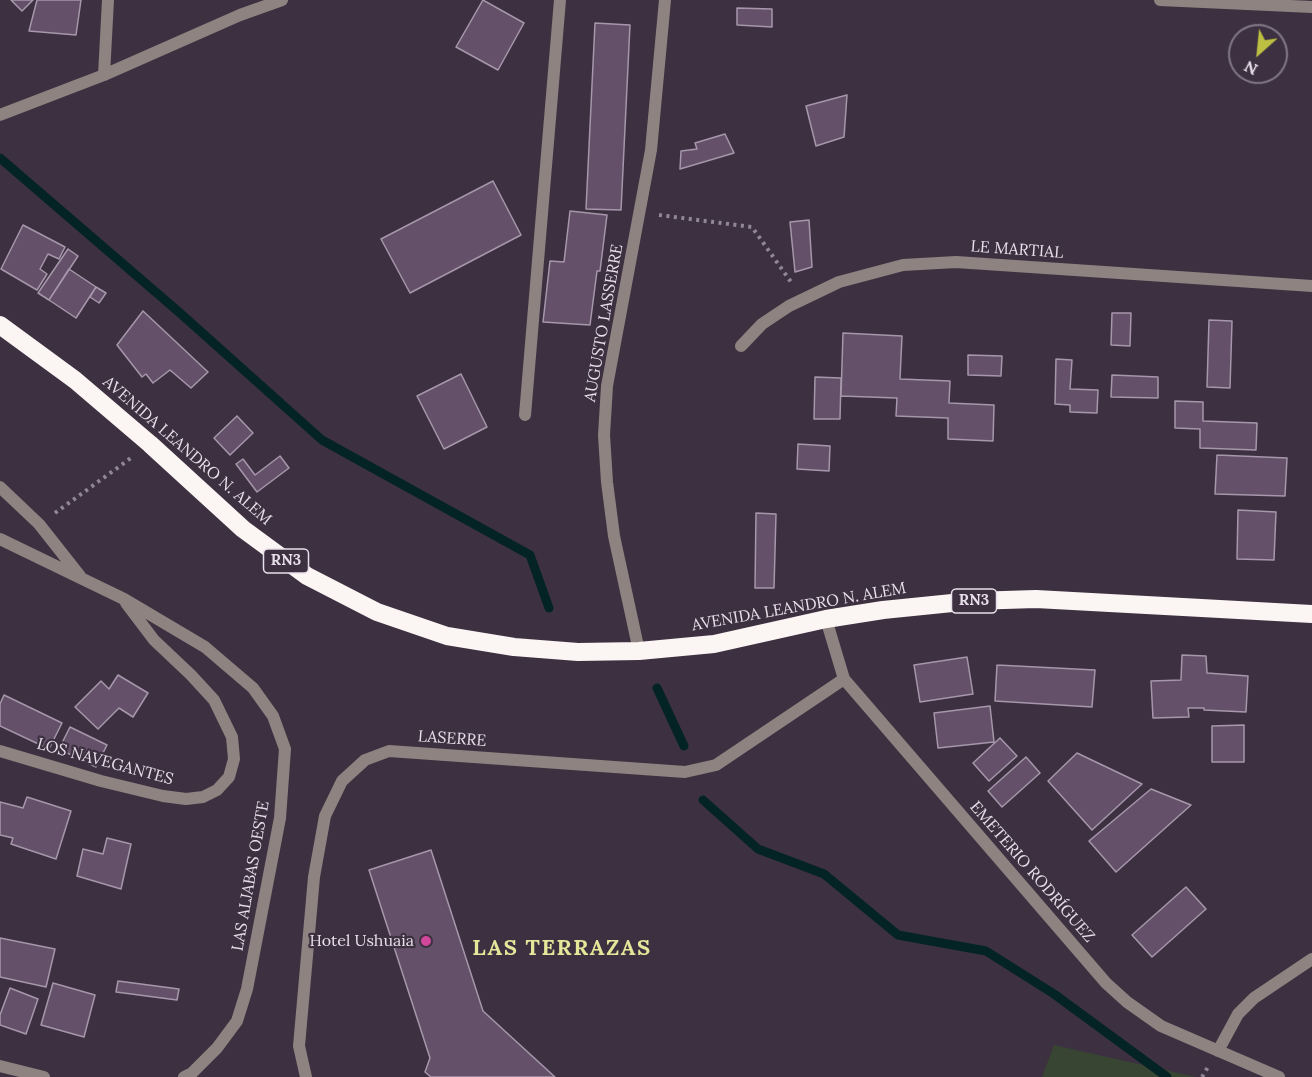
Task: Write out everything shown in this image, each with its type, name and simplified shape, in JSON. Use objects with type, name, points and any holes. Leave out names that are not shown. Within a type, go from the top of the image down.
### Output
[{"type":"highway","name":"AVENIDA LEANDRO N. ALEM","points":[[0,325],[75,380],[150,444],[243,529],[307,576],[377,612],[447,636],[514,647],[578,652],[639,651],[714,644],[826,619],[883,610],[961,602],[1036,599],[1312,614]]},
{"type":"street","points":[[104,75],[108,0]]},
{"type":"street","points":[[1,113],[104,75],[240,15],[282,0]]},
{"type":"street","points":[[525,415],[560,0]]},
{"type":"street","name":"AUGUSTO LASSERRE","points":[[639,651],[614,536],[604,435],[607,386],[651,150],[665,0]]},
{"type":"street","points":[[1160,0],[1312,8]]},
{"type":"street","name":"LE MARTIAL","points":[[741,346],[762,324],[838,282],[903,265],[956,262],[1312,286]]},
{"type":"street","points":[[0,487],[39,524],[83,579]]},
{"type":"street","name":"LAS ALJABAS OESTE","points":[[0,539],[124,599],[205,647],[253,688],[273,716],[285,749],[280,818],[247,989],[237,1021],[217,1048],[192,1074],[184,1077]]},
{"type":"street","name":"LOS NAVEGANTES","points":[[0,751],[101,781],[162,796],[186,799],[203,797],[217,790],[229,777],[234,759],[232,737],[214,700],[154,640],[124,599]]},
{"type":"street","name":"EMETERIO RODRÍGUEZ","points":[[826,619],[844,679],[1106,983],[1127,1002],[1161,1026],[1279,1077]]},
{"type":"street","name":"LASERRE","points":[[306,1077],[299,1046],[314,877],[325,816],[342,781],[364,760],[389,751],[684,772],[716,765],[844,679]]},
{"type":"street","points":[[1218,1052],[1238,1014],[1254,998],[1312,959]]},
{"type":"street","points":[[0,1066],[44,1077]]},
{"type":"path","points":[[640,213],[752,227],[803,300]]},
{"type":"path","points":[[39,524],[150,444]]},
{"type":"green space","points":[[1054,1045],[1196,1077],[1042,1077]]},
{"type":"building","points":[[11,0],[33,0],[22,11]]},
{"type":"building","points":[[37,0],[81,0],[76,35],[29,31]]},
{"type":"building","points":[[483,0],[524,23],[498,70],[456,47]]},
{"type":"building","points":[[737,8],[772,9],[772,27],[737,25]]},
{"type":"building","points":[[595,23],[630,25],[621,210],[586,209]]},
{"type":"building","points":[[847,95],[844,137],[816,146],[806,106]]},
{"type":"building","points":[[725,134],[734,153],[680,169],[681,151],[697,149],[695,143]]},
{"type":"building","points":[[493,181],[521,235],[410,293],[381,239]]},
{"type":"building","points":[[570,211],[607,215],[590,325],[543,322],[550,261],[564,262]]},
{"type":"building","points":[[809,220],[812,267],[795,272],[790,222]]},
{"type":"building","points":[[23,225],[65,247],[59,259],[48,254],[40,269],[47,274],[37,290],[1,269]]},
{"type":"building","points":[[68,249],[78,256],[49,300],[38,293]]},
{"type":"building","points":[[69,269],[96,287],[76,318],[49,300]]},
{"type":"building","points":[[96,287],[106,293],[99,303],[90,297]]},
{"type":"building","points":[[143,311],[208,372],[191,388],[170,370],[153,383],[146,374],[142,377],[117,345]]},
{"type":"building","points":[[1112,313],[1131,313],[1130,346],[1111,345]]},
{"type":"building","points":[[1209,320],[1232,321],[1230,388],[1207,387]]},
{"type":"building","points":[[843,333],[902,336],[900,379],[950,381],[949,403],[994,405],[993,441],[948,439],[948,418],[896,416],[897,398],[841,396]]},
{"type":"building","points":[[968,355],[1002,356],[1001,376],[968,375]]},
{"type":"building","points":[[1056,359],[1072,360],[1070,389],[1098,390],[1097,413],[1070,412],[1070,405],[1055,404]]},
{"type":"building","points":[[461,374],[487,427],[444,449],[417,396]]},
{"type":"building","points":[[1112,375],[1158,377],[1158,398],[1111,397]]},
{"type":"building","points":[[815,377],[841,378],[840,419],[814,419]]},
{"type":"building","points":[[1175,401],[1203,402],[1203,421],[1257,423],[1256,450],[1200,448],[1200,429],[1175,428]]},
{"type":"building","points":[[237,416],[253,433],[230,455],[214,438]]},
{"type":"building","points":[[798,444],[830,446],[829,471],[797,469]]},
{"type":"building","points":[[1217,455],[1287,458],[1285,496],[1215,494]]},
{"type":"building","points":[[280,456],[289,468],[257,492],[236,464],[243,459],[255,475]]},
{"type":"building","points":[[1238,510],[1276,512],[1274,560],[1237,559]]},
{"type":"building","points":[[756,513],[776,514],[774,588],[755,588]]},
{"type":"building","points":[[1182,655],[1206,656],[1207,673],[1248,676],[1246,712],[1188,708],[1189,717],[1153,718],[1151,681],[1181,680]]},
{"type":"building","points":[[967,657],[973,694],[920,702],[914,665]]},
{"type":"building","points":[[997,665],[1095,670],[1092,707],[995,701]]},
{"type":"building","points":[[118,675],[148,693],[133,717],[119,708],[98,729],[75,707],[101,681],[109,689]]},
{"type":"building","points":[[4,695],[62,723],[49,749],[0,726],[0,704]]},
{"type":"building","points":[[990,706],[994,742],[938,748],[934,713]]},
{"type":"building","points":[[1244,725],[1244,762],[1212,762],[1212,726]]},
{"type":"building","points":[[70,727],[107,745],[96,767],[59,749]]},
{"type":"building","points":[[1000,738],[1017,756],[989,781],[973,763]]},
{"type":"building","points":[[1077,753],[1142,784],[1092,830],[1048,781]]},
{"type":"building","points":[[1026,757],[1040,773],[1002,807],[988,791]]},
{"type":"building","points":[[1151,789],[1191,805],[1116,872],[1089,841]]},
{"type":"building","points":[[27,797],[71,811],[56,859],[11,844],[13,838],[0,835],[0,802],[23,808]]},
{"type":"building","points":[[107,838],[131,844],[121,889],[77,876],[83,849],[103,854]]},
{"type":"building","name":"Hotel Ushuaia","points":[[431,850],[483,1011],[555,1077],[431,1077],[425,1072],[430,1058],[369,870]]},
{"type":"building","points":[[1186,887],[1206,909],[1152,957],[1132,935]]},
{"type":"building","points":[[0,938],[55,949],[46,987],[0,977]]},
{"type":"building","points":[[118,981],[179,989],[177,1000],[116,992]]},
{"type":"building","points":[[53,983],[95,995],[84,1037],[41,1025]]},
{"type":"building","points":[[10,988],[38,999],[26,1034],[0,1025],[0,1015]]},
{"type":"waterway","points":[[0,158],[180,313],[322,440],[530,555],[549,608]]},
{"type":"waterway","points":[[657,688],[684,746]]},
{"type":"waterway","points":[[703,800],[758,849],[824,874],[898,935],[986,951],[1054,994],[1167,1077]]},
{"type":"place","name":"Hotel Ushuaia","points":[[426,941]]},
{"type":"district","name":"LAS TERRAZAS","points":[[562,949]]}]
